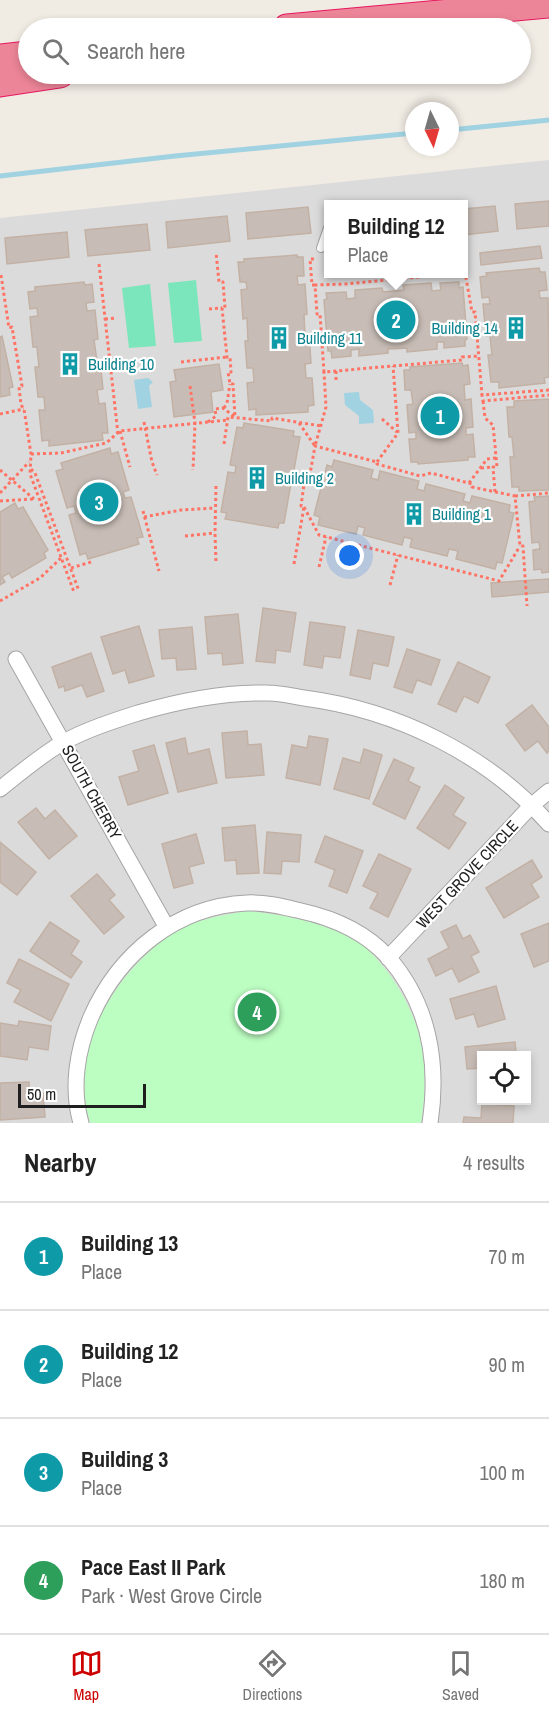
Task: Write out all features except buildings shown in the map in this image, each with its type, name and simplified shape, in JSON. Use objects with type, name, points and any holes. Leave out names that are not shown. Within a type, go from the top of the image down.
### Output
[{"type":"highway","points":[[392,18],[549,4]]},
{"type":"highway","points":[[407,18],[434,14]]},
{"type":"highway","points":[[0,58],[18,56]]},
{"type":"highway","points":[[0,83],[18,80]]},
{"type":"street","name":"SOUTH CHERRY","points":[[16,659],[166,926]]},
{"type":"street","points":[[0,789],[35,760],[64,742],[111,721],[159,707],[224,695],[268,693],[324,700],[375,712],[421,731],[462,752],[501,779],[532,805],[549,824]]},
{"type":"street","name":"WEST GROVE CIRCLE","points":[[388,958],[532,805],[549,791]]},
{"type":"street","points":[[81,1123],[75,1081],[79,1052],[100,995],[123,964],[166,926],[192,914],[216,907],[248,903],[281,906],[312,913],[340,923],[365,937],[388,958],[411,990],[427,1028],[434,1065],[430,1123]]},
{"type":"lane","points":[[321,248],[324,239]]},
{"type":"path","points":[[321,248],[317,259],[310,259],[317,315],[320,314],[326,407],[315,446],[308,485],[304,484],[301,506],[304,507],[319,535],[499,581],[520,546]]},
{"type":"path","points":[[209,309],[225,308],[223,282],[219,282],[216,252]]},
{"type":"path","points":[[99,264],[119,432],[130,467]]},
{"type":"path","points":[[1,274],[9,328],[12,327],[22,386],[19,387],[31,454],[30,474],[41,497],[76,591]]},
{"type":"path","points":[[315,285],[402,278]]},
{"type":"path","points":[[466,278],[472,312],[475,312],[485,418],[493,425],[496,458],[496,467],[481,468]]},
{"type":"path","points":[[222,308],[227,357],[230,357],[231,372],[228,372],[230,384],[223,408]]},
{"type":"path","points":[[0,320],[8,318]]},
{"type":"path","points":[[105,319],[117,318]]},
{"type":"path","points":[[324,372],[462,360],[462,357],[479,356]]},
{"type":"path","points":[[181,363],[227,357]]},
{"type":"path","points":[[378,462],[398,434],[393,366]]},
{"type":"path","points":[[336,371],[336,382]]},
{"type":"path","points":[[230,384],[233,384],[235,417]]},
{"type":"path","points":[[190,386],[195,423],[193,470]]},
{"type":"path","points":[[482,395],[549,390]]},
{"type":"path","points":[[537,391],[538,396]]},
{"type":"path","points":[[516,393],[517,398]]},
{"type":"path","points":[[506,394],[507,399]]},
{"type":"path","points":[[483,400],[549,395]]},
{"type":"path","points":[[208,422],[216,416],[215,409],[223,408],[235,417]]},
{"type":"path","points":[[0,414],[24,409]]},
{"type":"path","points":[[224,444],[228,417],[272,421],[272,418],[321,426]]},
{"type":"path","points":[[382,419],[398,434]]},
{"type":"path","points":[[31,454],[61,453],[106,443],[119,432],[228,420]]},
{"type":"path","points":[[144,422],[157,475]]},
{"type":"path","points":[[299,423],[315,446],[378,462],[377,464],[420,476],[431,473],[472,484],[472,487],[515,496],[549,493]]},
{"type":"path","points":[[469,483],[487,459],[496,458]]},
{"type":"path","points":[[0,493],[31,460]]},
{"type":"path","points":[[493,467],[495,492]]},
{"type":"path","points":[[0,470],[34,499]]},
{"type":"path","points":[[216,486],[214,533],[216,563]]},
{"type":"path","points":[[515,496],[527,606]]},
{"type":"path","points":[[0,501],[41,497]]},
{"type":"path","points":[[294,564],[304,507]]},
{"type":"path","points":[[144,517],[181,510],[215,508]]},
{"type":"path","points":[[143,511],[159,571]]},
{"type":"path","points":[[185,536],[214,533]]},
{"type":"path","points":[[320,567],[326,537]]},
{"type":"path","points":[[390,585],[398,555]]},
{"type":"path","points":[[0,601],[40,578],[64,557]]},
{"type":"path","points":[[68,569],[91,562]]},
{"type":"shaded area","points":[[549,160],[549,1123],[0,1123],[0,218]]},
{"type":"green space","points":[[196,280],[202,341],[174,343],[168,283]]},
{"type":"green space","points":[[150,284],[156,346],[129,348],[122,288]]},
{"type":"green space","points":[[248,911],[291,917],[332,929],[358,942],[383,966],[401,992],[417,1027],[425,1083],[421,1123],[90,1123],[85,1099],[88,1053],[104,1009],[117,988],[148,953],[173,932],[200,921]]},
{"type":"water","points":[[148,378],[153,382],[149,386],[152,407],[138,409],[134,380]]},
{"type":"water","points":[[359,392],[360,400],[373,410],[374,423],[359,424],[359,416],[345,405],[344,393]]},
{"type":"waterway","points":[[459,129],[549,120]]},
{"type":"waterway","points":[[0,176],[405,134]]},
{"type":"place","name":"Building 12","points":[[396,320]]},
{"type":"place","name":"Building 14","points":[[516,328]]},
{"type":"place","name":"Building 11","points":[[279,338]]},
{"type":"place","name":"Building 10","points":[[70,364]]},
{"type":"place","name":"Building 13","points":[[440,416]]},
{"type":"place","name":"Building 2","points":[[257,478]]},
{"type":"place","name":"Building 3","points":[[99,502]]},
{"type":"place","name":"Building 1","points":[[414,514]]},
{"type":"place","name":"Pace East II Park","points":[[257,1012]]}]
